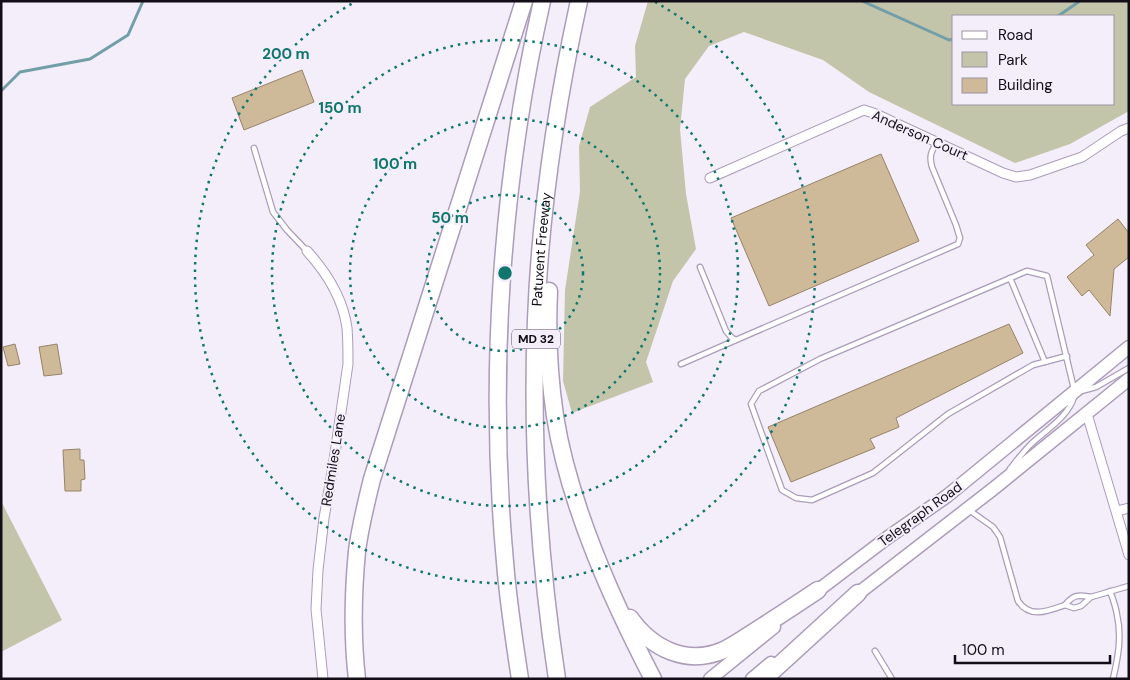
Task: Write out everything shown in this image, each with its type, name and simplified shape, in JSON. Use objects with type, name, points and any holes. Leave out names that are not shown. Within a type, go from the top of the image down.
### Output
[{"type":"highway","points":[[357,679],[353,634],[354,592],[363,515],[372,479],[524,1]]},
{"type":"highway","name":"MD 32","points":[[520,679],[512,629],[500,498],[498,414],[499,324],[505,243],[519,117],[542,1]]},
{"type":"highway","name":"Patuxent Freeway","points":[[557,679],[549,623],[537,494],[535,414],[536,320],[546,188],[556,122],[579,1]]},
{"type":"highway","points":[[556,122],[551,188],[547,320],[550,371],[556,418],[574,496],[590,540],[607,583],[653,679]]},
{"type":"highway","points":[[607,583],[638,630],[649,640],[674,653],[689,656],[708,655],[739,642],[818,590]]},
{"type":"highway","points":[[764,679],[858,593]]},
{"type":"main road","name":"Telegraph Road","points":[[710,679],[818,590],[947,496],[1129,347]]},
{"type":"main road","name":"Telegraph Road","points":[[752,679],[1129,379]]},
{"type":"street","name":"Anderson Court","points":[[710,178],[864,110],[1002,173],[1016,177],[1030,176],[1082,157],[1129,128]]},
{"type":"street","name":"Redmiles Lane","points":[[307,251],[326,274],[338,299],[347,328],[348,347],[348,364],[324,518],[318,570],[316,609],[323,679]]},
{"type":"street","points":[[1087,414],[1129,555]]},
{"type":"street","points":[[1117,511],[1129,508]]},
{"type":"lane","points":[[681,364],[958,244],[960,238],[956,225],[930,159],[937,142]]},
{"type":"lane","points":[[254,148],[273,212],[307,251]]},
{"type":"lane","points":[[700,267],[726,331],[736,340]]},
{"type":"lane","points":[[993,489],[1029,446],[1067,411],[1072,403],[1075,392],[1067,356],[1047,276],[1027,271],[820,358],[759,390],[751,404],[782,490],[796,498],[812,500],[873,473],[948,414],[1033,365],[1067,356]]},
{"type":"lane","points":[[1010,278],[1046,362]]},
{"type":"lane","points":[[1075,392],[1096,387],[1129,368]]},
{"type":"lane","points":[[967,509],[993,528],[1000,537],[1018,601],[1022,607],[1033,612],[1040,612],[1065,605],[1072,598],[1079,596],[1091,597],[1129,586]]},
{"type":"lane","points":[[1110,591],[1117,614],[1120,641],[1113,679]]},
{"type":"lane","points":[[1065,605],[1074,608],[1081,606],[1091,597]]},
{"type":"lane","points":[[875,651],[892,679]]},
{"type":"green space","points":[[648,1],[1129,1],[1129,111],[1070,144],[1015,163],[869,92],[823,60],[744,32],[709,46],[685,79],[680,129],[686,194],[696,249],[673,281],[646,362],[653,382],[572,413],[563,381],[565,290],[580,192],[579,146],[590,107],[636,77],[635,46]]},
{"type":"green space","points":[[1,501],[62,620],[1,652]]},
{"type":"building","points":[[302,70],[314,102],[244,130],[232,98]]},
{"type":"building","points":[[881,154],[919,241],[769,306],[731,218]]},
{"type":"building","points":[[1118,219],[1129,233],[1129,257],[1114,269],[1110,316],[1089,290],[1082,296],[1067,277],[1094,255],[1086,245]]},
{"type":"building","points":[[1009,324],[1023,353],[896,418],[899,427],[870,439],[875,448],[791,482],[768,427]]},
{"type":"building","points":[[15,344],[20,364],[8,366],[3,347]]},
{"type":"building","points":[[57,344],[62,374],[44,376],[39,347]]},
{"type":"building","points":[[80,449],[80,460],[84,460],[85,479],[81,480],[81,491],[65,491],[63,450]]},
{"type":"waterway","points":[[1,91],[20,72],[90,59],[128,35],[143,1]]},
{"type":"waterway","points":[[862,1],[949,40],[952,39]]},
{"type":"waterway","points":[[1059,15],[1080,1]]}]
